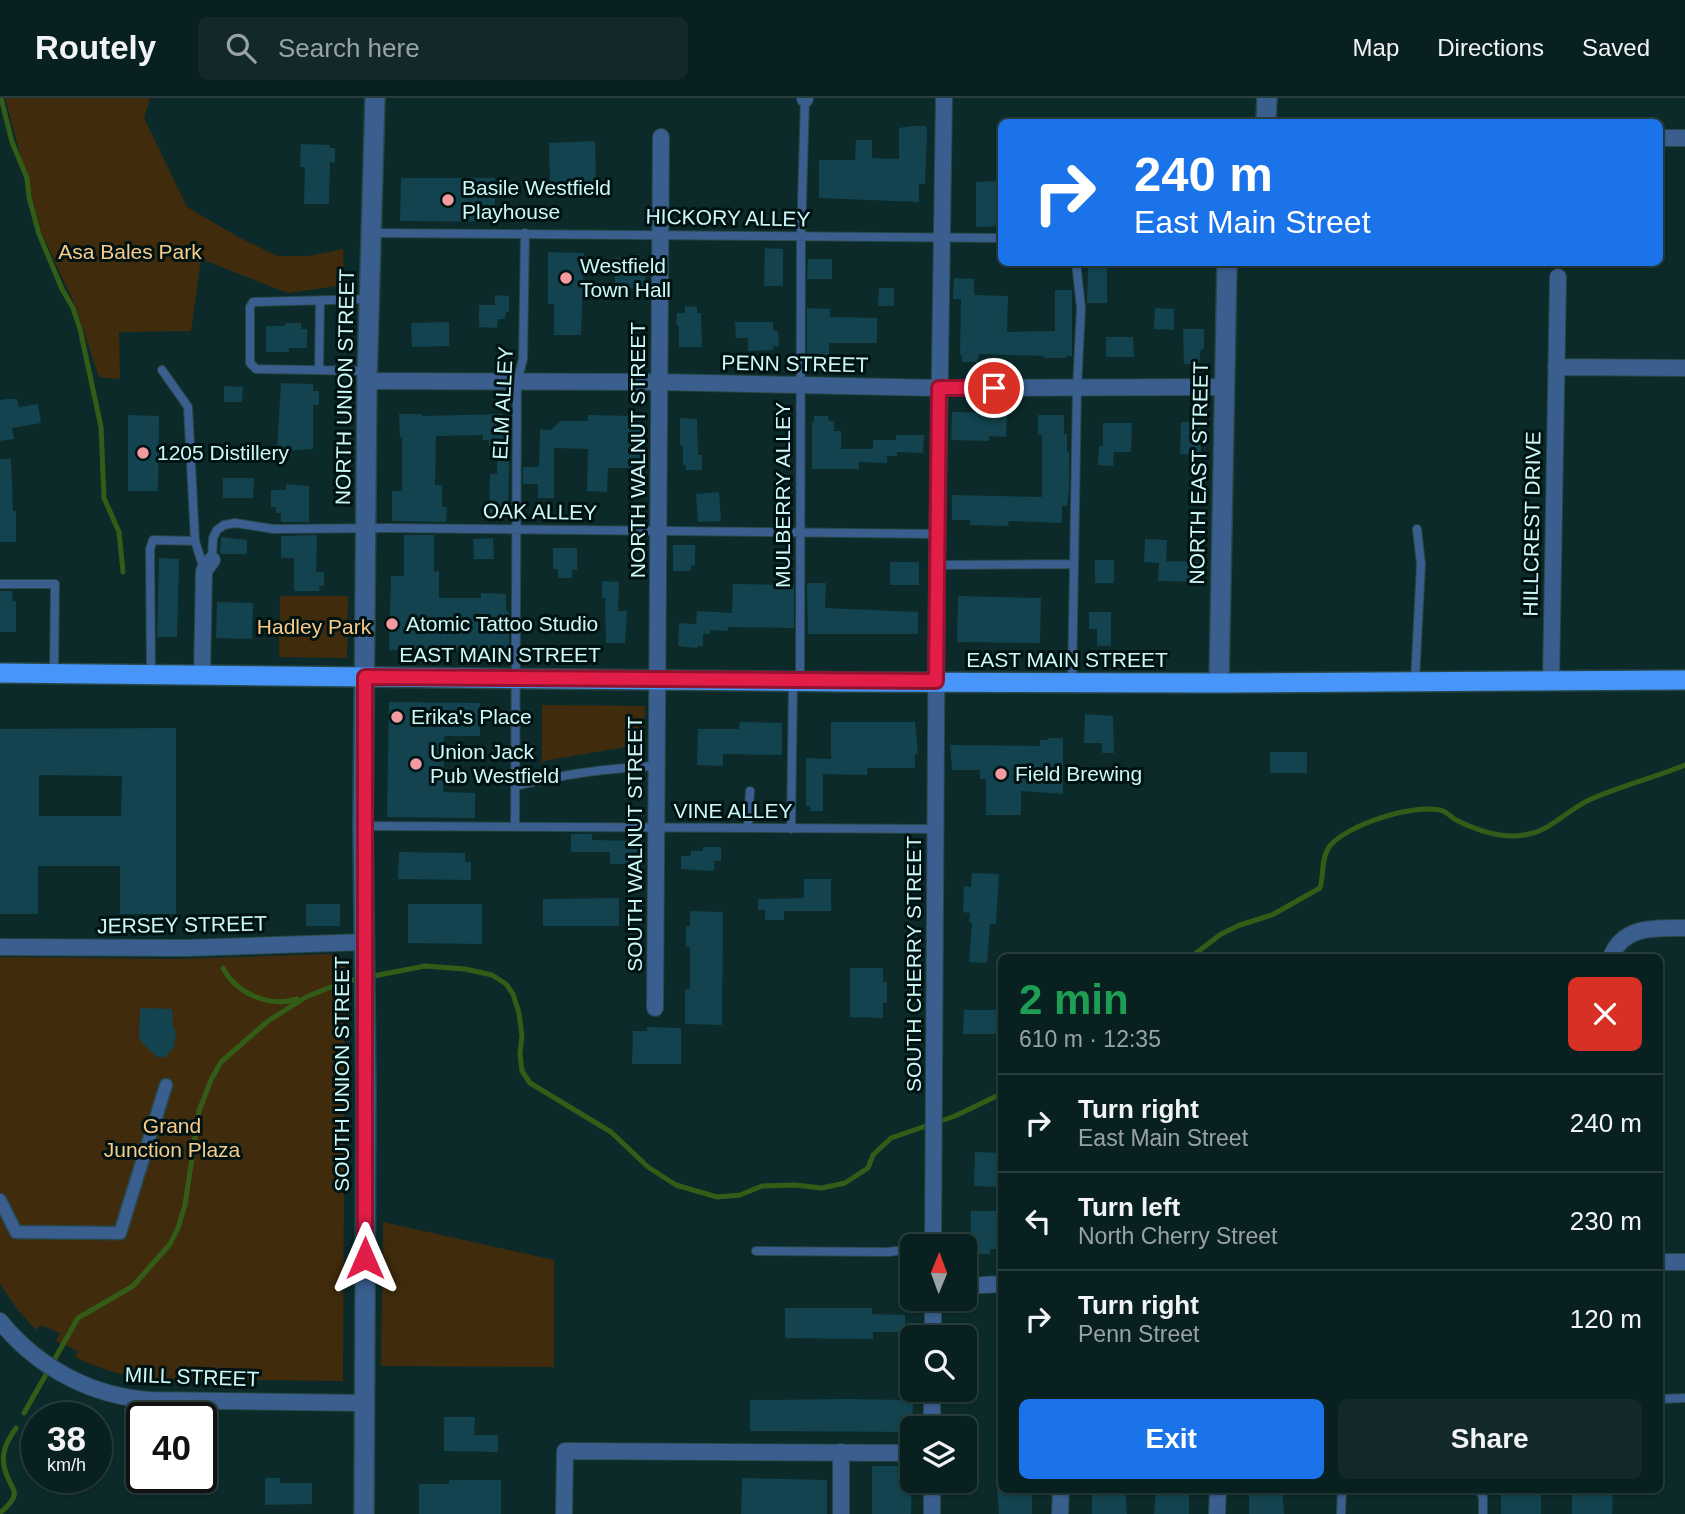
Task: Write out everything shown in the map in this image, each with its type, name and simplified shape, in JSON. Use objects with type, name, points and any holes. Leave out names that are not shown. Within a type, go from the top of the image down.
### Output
[{"type":"main road","name":"EAST MAIN STREET","points":[[0,673],[1219,683],[1685,680]]},
{"type":"street","name":"NORTH UNION STREET","points":[[365,677],[367,376],[375,98]]},
{"type":"street","name":"SOUTH CHERRY STREET","points":[[933,1234],[937,534],[944,98]]},
{"type":"street","points":[[1266,98],[1266,119]]},
{"type":"street","name":"NORTH WALNUT STREET","points":[[656,679],[661,137]]},
{"type":"street","points":[[1663,138],[1685,138]]},
{"type":"street","name":"NORTH EAST STREET","points":[[1219,683],[1227,266]]},
{"type":"street","name":"HILLCREST DRIVE","points":[[1551,682],[1558,277]]},
{"type":"street","points":[[1556,367],[1685,368]]},
{"type":"street","name":"PENN STREET","points":[[367,376],[517,382],[939,388],[1223,387]]},
{"type":"street","points":[[202,675],[208,565]]},
{"type":"street","name":"SOUTH UNION STREET","points":[[364,1514],[365,677]]},
{"type":"street","name":"SOUTH WALNUT STREET","points":[[655,1008],[656,679]]},
{"type":"street","points":[[1612,954],[1618,943],[1644,929],[1685,928]]},
{"type":"street","name":"JERSEY STREET","points":[[0,947],[364,951]]},
{"type":"street","points":[[0,1200],[16,1232],[120,1233],[166,1085]]},
{"type":"street","points":[[1663,1262],[1685,1262]]},
{"type":"street","points":[[977,1285],[998,1284]]},
{"type":"street","name":"MILL STREET","points":[[0,1321],[16,1340],[43,1362],[72,1380],[104,1392],[144,1400],[364,1403]]},
{"type":"street","points":[[564,1514],[565,1451],[900,1452]]},
{"type":"street","points":[[841,1452],[841,1514]]},
{"type":"street","points":[[932,1493],[932,1514]]},
{"type":"street","points":[[1060,1514],[1061,1493]]},
{"type":"street","points":[[1217,1493],[1217,1514]]},
{"type":"lane","name":"MULBERRY ALLEY","points":[[791,828],[801,533],[801,236],[805,98]]},
{"type":"lane","name":"HICKORY ALLEY","points":[[371,233],[998,238]]},
{"type":"lane","name":"ELM ALLEY","points":[[515,826],[517,382],[523,359],[525,233]]},
{"type":"lane","points":[[1072,682],[1081,308],[1076,266]]},
{"type":"lane","points":[[367,376],[319,370],[256,369],[250,362],[250,307],[253,302],[369,299]]},
{"type":"lane","points":[[319,370],[320,300]]},
{"type":"lane","points":[[162,370],[188,407],[195,541],[208,565]]},
{"type":"lane","name":"OAK ALLEY","points":[[208,565],[217,530],[224,525],[235,523],[274,529],[366,527],[937,534]]},
{"type":"lane","points":[[1415,683],[1421,564],[1417,529]]},
{"type":"lane","points":[[151,675],[150,550],[153,540],[195,541]]},
{"type":"lane","points":[[937,565],[1074,564]]},
{"type":"lane","points":[[0,584],[55,584],[54,673]]},
{"type":"lane","points":[[516,786],[561,775],[608,768],[656,766]]},
{"type":"lane","points":[[748,828],[750,791]]},
{"type":"lane","name":"VINE ALLEY","points":[[363,826],[935,829]]},
{"type":"lane","points":[[756,1251],[900,1250]]},
{"type":"lane","points":[[1663,1399],[1685,1398]]},
{"type":"lane","points":[[1342,1493],[1342,1514]]},
{"type":"lane","points":[[1480,1493],[1483,1514]]},
{"type":"green space","name":"Asa Bales Park","points":[[5,98],[150,98],[144,118],[187,207],[277,256],[309,256],[343,249],[344,285],[288,293],[201,259],[191,331],[119,332],[120,379],[99,377],[75,305],[42,234]]},
{"type":"green space","name":"Hadley Park","points":[[280,596],[348,596],[347,658],[279,657]]},
{"type":"green space","points":[[542,705],[645,706],[644,758],[635,758],[633,747],[625,747],[544,761],[542,766]]},
{"type":"green space","name":"Grand Junction Plaza","points":[[334,954],[335,961],[345,961],[343,1381],[141,1378],[112,1371],[75,1357],[78,1351],[56,1341],[60,1333],[41,1325],[36,1330],[0,1284],[0,957],[172,959]]},
{"type":"green space","points":[[383,1222],[554,1260],[554,1367],[381,1366]]},
{"type":"building","points":[[926,126],[927,132],[925,184],[919,184],[919,202],[819,198],[819,160],[855,160],[856,140],[872,140],[872,158],[899,159],[899,128]]},
{"type":"building","points":[[595,141],[596,182],[550,184],[549,143]]},
{"type":"building","points":[[301,144],[330,145],[330,148],[335,148],[335,163],[330,162],[329,204],[304,204],[305,167],[300,167]]},
{"type":"building","name":"Basile Westfield Playhouse","points":[[401,178],[495,178],[495,222],[400,221]]},
{"type":"building","points":[[998,181],[998,226],[976,227],[976,182]]},
{"type":"building","points":[[765,248],[783,249],[783,286],[764,286]]},
{"type":"building","name":"Westfield Town Hall","points":[[548,252],[584,253],[581,335],[554,335],[554,304],[548,304]]},
{"type":"building","points":[[615,258],[646,259],[645,288],[615,288]]},
{"type":"building","points":[[808,259],[832,259],[832,279],[807,279]]},
{"type":"building","points":[[1088,268],[1107,268],[1107,303],[1087,303]]},
{"type":"building","points":[[954,278],[974,279],[974,295],[1008,296],[1007,332],[1055,331],[1055,290],[1072,290],[1072,356],[1044,358],[979,354],[977,362],[962,362],[961,299],[953,299]]},
{"type":"building","points":[[879,288],[894,288],[894,306],[878,306]]},
{"type":"building","points":[[495,295],[509,296],[509,312],[506,312],[505,319],[498,319],[497,328],[479,327],[479,305],[495,305]]},
{"type":"building","points":[[685,306],[697,307],[697,313],[701,313],[702,347],[679,347],[677,313],[685,313]]},
{"type":"building","points":[[807,308],[830,309],[830,317],[877,318],[877,343],[829,343],[829,356],[807,356]]},
{"type":"building","points":[[1155,308],[1174,309],[1174,330],[1154,329]]},
{"type":"building","points":[[449,322],[449,346],[412,347],[411,323]]},
{"type":"building","points":[[735,322],[773,322],[773,331],[778,331],[779,346],[773,346],[773,350],[748,351],[748,338],[736,338]]},
{"type":"building","points":[[285,323],[301,323],[301,329],[307,329],[307,348],[289,348],[289,352],[266,352],[266,326],[285,326]]},
{"type":"building","points":[[1183,329],[1204,329],[1204,349],[1201,349],[1199,364],[1184,364]]},
{"type":"building","points":[[1106,337],[1133,337],[1134,357],[1106,357]]},
{"type":"building","points":[[281,383],[313,384],[313,391],[319,391],[319,405],[313,405],[313,449],[277,449]]},
{"type":"building","points":[[224,386],[243,387],[242,402],[224,402]]},
{"type":"building","points":[[17,399],[19,407],[38,404],[41,423],[12,428],[14,439],[0,441],[0,400]]},
{"type":"building","points":[[952,412],[1007,413],[1006,437],[989,436],[989,441],[951,440]]},
{"type":"building","points":[[399,414],[502,414],[502,420],[510,420],[508,518],[489,517],[490,474],[497,474],[497,446],[489,446],[489,440],[483,440],[483,435],[436,436],[435,485],[442,485],[442,507],[447,507],[446,522],[392,521],[392,491],[402,491],[402,437]]},
{"type":"building","name":"1205 Distillery","points":[[128,415],[159,416],[158,491],[128,491]]},
{"type":"building","points":[[588,415],[634,416],[634,421],[641,421],[639,468],[608,468],[607,492],[587,491],[588,449],[554,448],[554,498],[538,498],[538,484],[523,484],[523,467],[539,467],[540,429],[551,430],[560,421],[588,421]]},
{"type":"building","points":[[1038,415],[1064,415],[1064,434],[1067,434],[1069,452],[1069,490],[1067,506],[1062,506],[1062,523],[1009,521],[1008,526],[970,525],[970,520],[952,520],[952,495],[1042,497],[1042,435],[1038,435]]},
{"type":"building","points":[[814,416],[828,416],[829,421],[834,421],[834,431],[841,431],[841,449],[873,449],[873,440],[896,440],[896,435],[924,435],[923,453],[897,452],[897,456],[887,456],[887,463],[859,462],[859,469],[812,469]]},
{"type":"building","points":[[680,418],[697,419],[698,455],[702,455],[702,470],[686,470],[686,465],[683,465]]},
{"type":"building","points":[[1181,422],[1206,423],[1201,455],[1180,454]]},
{"type":"building","points":[[1103,423],[1132,423],[1131,452],[1114,452],[1113,466],[1098,465],[1099,446],[1103,446]]},
{"type":"building","points":[[0,459],[11,459],[16,542],[0,542]]},
{"type":"building","points":[[223,478],[254,478],[253,498],[223,498]]},
{"type":"building","points":[[286,484],[309,486],[309,522],[281,522],[281,513],[276,513],[276,507],[271,507],[271,490],[286,490]]},
{"type":"building","points":[[719,492],[721,521],[698,522],[696,494]]},
{"type":"building","points":[[317,535],[316,572],[324,572],[324,586],[319,586],[320,591],[294,591],[294,558],[281,558],[281,536]]},
{"type":"building","points":[[404,535],[434,535],[434,572],[439,571],[439,598],[481,598],[481,593],[506,594],[509,648],[501,648],[501,652],[389,650],[391,576],[404,576]]},
{"type":"building","points":[[221,537],[247,540],[247,554],[220,554]]},
{"type":"building","points":[[493,538],[494,559],[474,559],[473,539]]},
{"type":"building","points":[[1145,539],[1167,540],[1166,561],[1201,562],[1200,582],[1158,581],[1159,563],[1144,562]]},
{"type":"building","points":[[673,545],[695,545],[695,565],[691,566],[691,571],[673,571]]},
{"type":"building","points":[[553,548],[577,548],[577,570],[572,570],[572,578],[558,578],[558,569],[553,569]]},
{"type":"building","points":[[159,558],[179,559],[177,637],[157,637]]},
{"type":"building","points":[[1095,560],[1114,560],[1114,583],[1095,583]]},
{"type":"building","points":[[890,562],[919,562],[919,585],[890,585]]},
{"type":"building","points":[[602,581],[619,582],[618,611],[627,611],[625,643],[606,643]]},
{"type":"building","points":[[809,583],[826,583],[825,608],[918,612],[918,634],[808,634]]},
{"type":"building","points":[[733,584],[794,585],[794,628],[728,627],[728,631],[710,630],[710,634],[703,634],[703,646],[678,646],[679,623],[696,624],[697,611],[732,613]]},
{"type":"building","points":[[0,591],[12,591],[13,601],[16,601],[16,632],[0,632]]},
{"type":"building","points":[[958,596],[1041,598],[1040,643],[957,642]]},
{"type":"building","points":[[217,602],[253,603],[252,639],[216,638]]},
{"type":"building","points":[[1089,612],[1111,612],[1111,646],[1097,646],[1097,629],[1089,629]]},
{"type":"building","points":[[389,702],[480,703],[480,736],[444,736],[443,792],[475,793],[475,818],[387,817]]},
{"type":"building","points":[[1085,714],[1113,716],[1114,753],[1102,753],[1102,743],[1084,743]]},
{"type":"building","points":[[740,722],[782,723],[782,755],[723,754],[723,766],[697,765],[698,729],[739,729]]},
{"type":"building","points":[[831,722],[915,722],[918,754],[915,754],[915,768],[867,768],[867,775],[823,774],[823,811],[810,811],[810,806],[806,806],[806,758],[831,759]]},
{"type":"building","points":[[176,728],[176,914],[120,914],[120,866],[38,866],[38,914],[0,914],[0,729]],"holes":[[[39,775],[122,776],[121,816],[39,816]]]},
{"type":"building","name":"Field Brewing","points":[[1063,738],[1063,794],[1021,791],[1021,815],[986,815],[986,779],[980,779],[980,770],[952,770],[950,745],[1040,746],[1040,740]]},
{"type":"building","points":[[1270,752],[1307,752],[1307,773],[1270,773]]},
{"type":"building","points":[[571,834],[592,834],[592,840],[643,841],[639,864],[610,864],[610,852],[571,852]]},
{"type":"building","points":[[703,847],[721,847],[721,861],[714,861],[714,871],[681,869],[681,856],[691,856],[691,851],[703,851]]},
{"type":"building","points":[[399,852],[465,853],[465,862],[471,862],[471,880],[398,879]]},
{"type":"building","points":[[972,873],[999,874],[996,924],[990,924],[987,963],[969,962],[972,923],[969,922],[970,913],[963,912],[964,886],[971,887]]},
{"type":"building","points":[[804,879],[831,879],[831,911],[784,911],[784,920],[765,920],[765,910],[758,910],[758,899],[804,898]]},
{"type":"building","points":[[619,898],[619,926],[543,926],[543,899]]},
{"type":"building","points":[[306,904],[340,904],[340,926],[306,926]]},
{"type":"building","points":[[408,904],[482,904],[482,944],[408,943]]},
{"type":"building","points":[[690,911],[723,912],[722,1025],[685,1024],[685,989],[690,989],[690,947],[686,947],[686,926],[690,926]]},
{"type":"building","points":[[850,968],[883,968],[883,982],[887,982],[887,1003],[883,1003],[883,1018],[850,1017]]},
{"type":"building","points":[[140,1008],[172,1009],[176,1033],[174,1047],[165,1057],[157,1057],[139,1037]]},
{"type":"building","points":[[964,1010],[998,1010],[998,1034],[963,1034]]},
{"type":"building","points":[[647,1027],[681,1028],[681,1064],[632,1064],[633,1031],[647,1031]]},
{"type":"building","points":[[975,1152],[998,1153],[998,1187],[974,1186]]},
{"type":"building","points":[[971,1211],[998,1211],[998,1249],[990,1249],[990,1254],[977,1254],[977,1234],[970,1234]]},
{"type":"building","points":[[785,1308],[872,1308],[872,1314],[905,1315],[905,1325],[900,1325],[900,1332],[873,1332],[873,1339],[785,1338]]},
{"type":"building","points":[[750,1400],[900,1400],[900,1402],[913,1402],[912,1416],[900,1416],[900,1432],[750,1431]]},
{"type":"building","points":[[444,1417],[475,1417],[474,1435],[498,1435],[498,1452],[444,1451]]},
{"type":"building","points":[[872,1466],[900,1466],[900,1493],[911,1493],[911,1514],[872,1514]]},
{"type":"building","points":[[265,1478],[280,1478],[280,1483],[312,1483],[312,1504],[265,1505]]},
{"type":"building","points":[[742,1478],[827,1480],[827,1514],[741,1514]]},
{"type":"building","points":[[449,1480],[501,1480],[501,1514],[419,1514],[419,1484],[449,1484]]},
{"type":"building","points":[[997,1489],[998,1493],[1032,1493],[1032,1514],[999,1514]]},
{"type":"building","points":[[1092,1493],[1125,1493],[1127,1514],[1092,1514]]},
{"type":"building","points":[[1156,1493],[1189,1493],[1189,1514],[1154,1514]]},
{"type":"building","points":[[1249,1493],[1282,1493],[1284,1514],[1249,1514]]},
{"type":"building","points":[[1501,1493],[1541,1493],[1541,1514],[1501,1514]]},
{"type":"building","points":[[1572,1493],[1613,1493],[1612,1514],[1572,1514]]},
{"type":"waterway","points":[[1,98],[12,142],[27,178],[39,234],[80,329],[101,427],[104,498],[119,532],[123,572]]},
{"type":"waterway","points":[[1195,954],[1221,934],[1272,915],[1320,888],[1329,847],[1350,831],[1382,817],[1431,809],[1443,811],[1482,831],[1520,836],[1545,828],[1589,800],[1685,765]]},
{"type":"waterway","points":[[30,1402],[78,1318],[133,1286],[170,1244],[185,1205],[199,1111],[221,1062],[268,1021],[306,997],[343,982],[425,966],[465,969],[492,975],[506,984],[513,994],[522,1036],[522,1071],[530,1083],[611,1132],[648,1167],[676,1185],[717,1197],[740,1195],[762,1186],[822,1188],[845,1183],[868,1168],[873,1155],[891,1138],[955,1116],[998,1095]]},
{"type":"waterway","points":[[223,968],[236,985],[254,996],[275,1001],[297,999]]},
{"type":"waterway","points":[[0,1513],[14,1496],[3,1458],[7,1443],[16,1428]]},
{"type":"place","name":"Basile Westfield Playhouse","points":[[448,200]]},
{"type":"place","name":"Westfield Town Hall","points":[[566,278]]},
{"type":"place","name":"1205 Distillery","points":[[143,453]]},
{"type":"place","name":"Atomic Tattoo Studio","points":[[392,624]]},
{"type":"place","name":"Erika's Place","points":[[397,717]]},
{"type":"place","name":"Union Jack Pub Westfield","points":[[416,764]]},
{"type":"place","name":"Field Brewing","points":[[1001,774]]},
{"type":"route","points":[[365,1258],[365,677],[936,681],[939,388],[994,388]]}]
